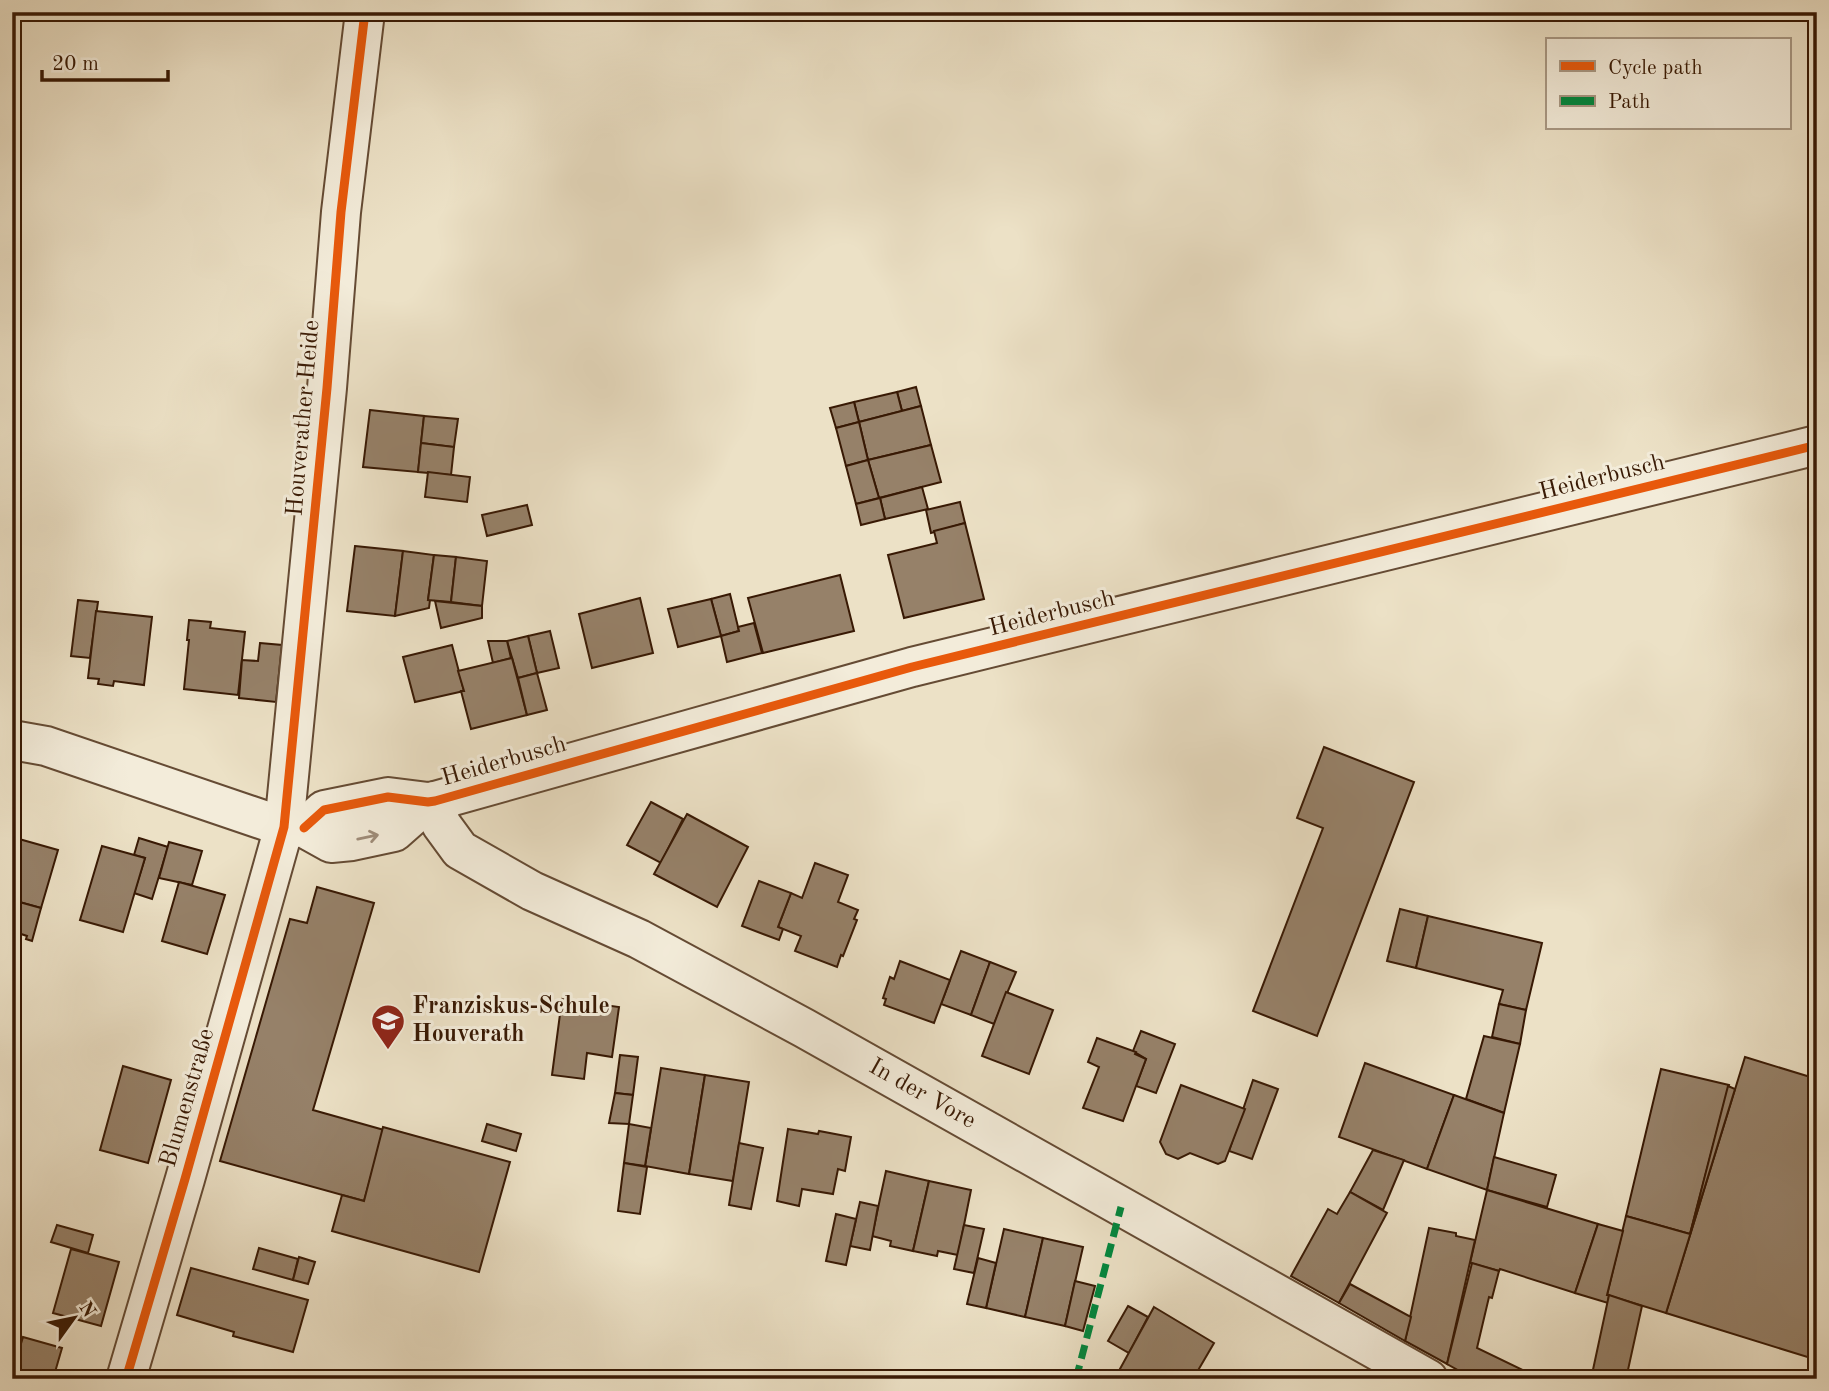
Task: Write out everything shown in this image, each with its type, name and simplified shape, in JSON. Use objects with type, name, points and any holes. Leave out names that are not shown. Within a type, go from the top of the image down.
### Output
[{"type":"street","name":"Houverather Heide","points":[[294,828],[341,212],[365,12]]},
{"type":"street","name":"Heiderbusch","points":[[12,740],[46,746],[294,828],[331,843],[363,839],[394,832],[431,802],[912,667],[1817,445]]},
{"type":"street","name":"In der Vore","points":[[431,802],[441,824],[460,850],[532,891],[639,939],[792,1022],[1428,1379]]},
{"type":"street","name":"Blumenstraße","points":[[126,1379],[294,828]]},
{"type":"building","points":[[916,387],[921,406],[902,411],[897,392]]},
{"type":"building","points":[[897,392],[902,411],[859,422],[854,402]]},
{"type":"building","points":[[854,402],[859,422],[836,428],[830,408]]},
{"type":"building","points":[[921,406],[931,445],[868,460],[859,422]]},
{"type":"building","points":[[370,410],[424,416],[418,472],[363,467]]},
{"type":"building","points":[[424,416],[458,419],[454,447],[421,443]]},
{"type":"building","points":[[859,422],[868,460],[846,466],[836,428]]},
{"type":"building","points":[[421,443],[454,447],[451,475],[418,472]]},
{"type":"building","points":[[931,445],[941,482],[879,498],[868,460]]},
{"type":"building","points":[[868,460],[879,498],[856,504],[846,466]]},
{"type":"building","points":[[428,472],[470,477],[467,502],[425,497]]},
{"type":"building","points":[[922,487],[928,509],[885,519],[880,498]]},
{"type":"building","points":[[880,498],[885,519],[861,525],[856,504]]},
{"type":"building","points":[[960,502],[965,523],[931,533],[926,510]]},
{"type":"building","points":[[527,505],[532,525],[487,536],[482,515]]},
{"type":"building","points":[[965,523],[984,599],[904,618],[888,555],[937,543],[934,531]]},
{"type":"building","points":[[355,546],[403,551],[395,616],[347,611]]},
{"type":"building","points":[[403,551],[434,555],[430,600],[429,608],[395,616]]},
{"type":"building","points":[[434,555],[456,557],[451,602],[428,600]]},
{"type":"building","points":[[456,557],[487,561],[482,606],[451,602]]},
{"type":"building","points":[[840,575],[854,631],[763,653],[748,598]]},
{"type":"building","points":[[730,594],[739,631],[721,636],[711,599]]},
{"type":"building","points":[[640,598],[653,653],[592,668],[579,614]]},
{"type":"building","points":[[711,599],[721,636],[678,647],[668,609]]},
{"type":"building","points":[[78,600],[98,602],[90,658],[71,656]]},
{"type":"building","points":[[435,601],[482,606],[482,618],[441,628]]},
{"type":"building","points":[[96,611],[152,617],[144,685],[114,681],[113,686],[98,684],[99,679],[88,678]]},
{"type":"building","points":[[189,620],[211,622],[210,628],[245,632],[238,695],[184,689]]},
{"type":"building","points":[[754,623],[762,653],[727,662],[721,636],[739,631],[738,627]]},
{"type":"building","points":[[550,631],[559,668],[537,673],[528,636]]},
{"type":"building","points":[[528,636],[537,673],[518,678],[507,641]]},
{"type":"building","points":[[488,641],[507,641],[511,658],[493,663]]},
{"type":"building","points":[[260,643],[282,645],[276,702],[239,698],[242,660],[258,661]]},
{"type":"building","points":[[452,645],[464,691],[415,702],[403,657]]},
{"type":"building","points":[[512,658],[527,715],[471,729],[458,671]]},
{"type":"building","points":[[537,673],[547,710],[527,715],[518,678]]},
{"type":"building","points":[[1324,747],[1414,782],[1317,1036],[1253,1011],[1323,828],[1297,818]]},
{"type":"building","points":[[651,802],[683,819],[661,863],[627,845]]},
{"type":"building","points":[[687,814],[748,847],[717,907],[654,874]]},
{"type":"building","points":[[12,837],[58,850],[41,908],[12,900]]},
{"type":"building","points":[[139,838],[168,847],[152,899],[134,893],[145,858],[134,855]]},
{"type":"building","points":[[169,842],[202,851],[192,885],[159,878]]},
{"type":"building","points":[[102,846],[145,858],[123,932],[80,920]]},
{"type":"building","points":[[815,863],[848,875],[838,902],[858,910],[854,919],[857,920],[837,967],[795,951],[801,936],[778,927],[791,893],[802,898]]},
{"type":"building","points":[[759,881],[791,893],[778,927],[783,929],[779,940],[742,926]]},
{"type":"building","points":[[179,882],[225,895],[207,954],[162,941]]},
{"type":"building","points":[[317,887],[374,903],[313,1110],[384,1130],[364,1201],[220,1161],[290,919],[307,923]]},
{"type":"building","points":[[12,900],[41,908],[32,941],[26,939],[27,936],[12,931]]},
{"type":"building","points":[[1400,909],[1428,916],[1416,968],[1387,961]]},
{"type":"building","points":[[1428,916],[1542,943],[1526,1010],[1499,1004],[1503,990],[1416,968]]},
{"type":"building","points":[[961,951],[990,962],[971,1015],[941,1004]]},
{"type":"building","points":[[900,961],[950,980],[934,1023],[884,1005],[886,999],[883,998],[890,977],[894,979]]},
{"type":"building","points":[[990,962],[1016,972],[994,1024],[971,1015]]},
{"type":"building","points":[[1006,992],[1053,1010],[1029,1074],[982,1056]]},
{"type":"building","points":[[562,999],[619,1007],[612,1057],[587,1053],[584,1079],[552,1075]]},
{"type":"building","points":[[1499,1004],[1526,1010],[1520,1044],[1492,1037]]},
{"type":"building","points":[[1141,1031],[1175,1044],[1156,1093],[1136,1086],[1146,1059],[1133,1051]]},
{"type":"building","points":[[1484,1036],[1520,1044],[1504,1113],[1466,1099]]},
{"type":"building","points":[[1097,1038],[1136,1052],[1135,1054],[1146,1059],[1123,1121],[1083,1108],[1099,1067],[1088,1062]]},
{"type":"building","points":[[620,1055],[638,1057],[633,1095],[615,1093]]},
{"type":"building","points":[[1745,1057],[1817,1079],[1817,1360],[1666,1313]]},
{"type":"building","points":[[1365,1063],[1454,1095],[1427,1169],[1339,1137]]},
{"type":"building","points":[[123,1066],[171,1080],[148,1163],[100,1150]]},
{"type":"building","points":[[661,1068],[705,1075],[689,1174],[645,1166]]},
{"type":"building","points":[[1661,1069],[1729,1085],[1690,1234],[1626,1216]]},
{"type":"building","points":[[705,1075],[749,1082],[733,1181],[689,1174]]},
{"type":"building","points":[[1253,1080],[1278,1089],[1252,1159],[1229,1151]]},
{"type":"building","points":[[1181,1085],[1245,1109],[1225,1161],[1218,1164],[1190,1153],[1178,1159],[1166,1154],[1160,1142]]},
{"type":"building","points":[[1728,1086],[1735,1089],[1666,1313],[1607,1295],[1626,1216],[1690,1234]]},
{"type":"building","points":[[615,1093],[633,1095],[629,1124],[609,1123]]},
{"type":"building","points":[[1454,1095],[1504,1113],[1487,1190],[1427,1169]]},
{"type":"building","points":[[487,1124],[521,1134],[516,1151],[482,1141]]},
{"type":"building","points":[[629,1124],[651,1128],[645,1166],[624,1163]]},
{"type":"building","points":[[383,1127],[510,1162],[479,1272],[332,1231],[342,1195],[364,1201]]},
{"type":"building","points":[[788,1129],[851,1137],[845,1171],[838,1169],[833,1194],[802,1189],[799,1206],[777,1201]]},
{"type":"building","points":[[739,1143],[763,1148],[751,1209],[729,1205]]},
{"type":"building","points":[[1373,1150],[1404,1160],[1383,1210],[1350,1192]]},
{"type":"building","points":[[1494,1157],[1556,1175],[1547,1207],[1487,1190]]},
{"type":"building","points":[[624,1163],[647,1167],[640,1214],[618,1211]]},
{"type":"building","points":[[886,1171],[929,1181],[913,1251],[890,1246],[891,1241],[872,1236]]},
{"type":"building","points":[[929,1181],[971,1190],[958,1255],[938,1251],[937,1256],[913,1251]]},
{"type":"building","points":[[1487,1190],[1598,1224],[1575,1293],[1500,1269],[1499,1271],[1470,1263]]},
{"type":"building","points":[[1350,1192],[1387,1213],[1339,1303],[1291,1276],[1328,1209],[1337,1214]]},
{"type":"building","points":[[860,1202],[878,1206],[870,1250],[850,1246]]},
{"type":"building","points":[[836,1214],[856,1219],[846,1265],[826,1261]]},
{"type":"building","points":[[1598,1224],[1623,1231],[1607,1295],[1608,1303],[1575,1293]]},
{"type":"building","points":[[57,1225],[93,1235],[88,1253],[51,1242]]},
{"type":"building","points":[[964,1225],[984,1229],[974,1273],[954,1269]]},
{"type":"building","points":[[1429,1228],[1475,1240],[1447,1364],[1405,1341]]},
{"type":"building","points":[[1004,1229],[1043,1238],[1025,1317],[986,1308]]},
{"type":"building","points":[[1043,1238],[1083,1247],[1065,1326],[1025,1317]]},
{"type":"building","points":[[259,1248],[298,1259],[293,1280],[253,1269]]},
{"type":"building","points":[[71,1249],[119,1262],[101,1326],[53,1313]]},
{"type":"building","points":[[299,1257],[315,1262],[308,1284],[293,1280]]},
{"type":"building","points":[[978,1258],[996,1263],[986,1308],[967,1304]]},
{"type":"building","points":[[1472,1263],[1499,1271],[1492,1298],[1489,1297],[1477,1348],[1541,1379],[1474,1379],[1447,1364]]},
{"type":"building","points":[[191,1268],[308,1300],[293,1352],[233,1336],[234,1332],[177,1315]]},
{"type":"building","points":[[1075,1281],[1095,1286],[1083,1331],[1065,1326]]},
{"type":"building","points":[[1350,1284],[1411,1317],[1405,1341],[1339,1303]]},
{"type":"building","points":[[1609,1295],[1642,1306],[1626,1379],[1591,1379]]},
{"type":"building","points":[[1128,1306],[1148,1317],[1129,1353],[1108,1341]]},
{"type":"building","points":[[1154,1307],[1214,1343],[1193,1379],[1115,1378]]},
{"type":"building","points":[[23,1337],[62,1348],[53,1379],[27,1379],[12,1374]]},
{"type":"marked path","points":[[1076,1379],[1121,1207]]},
{"type":"cycle path","points":[[126,1379],[284,827],[327,388],[341,212],[365,12]]},
{"type":"cycle path","points":[[304,828],[324,810],[388,797],[435,801],[912,667],[1817,445]]},
{"type":"place","name":"Franziskus-Schule Houverath","points":[[388,1051]]}]
